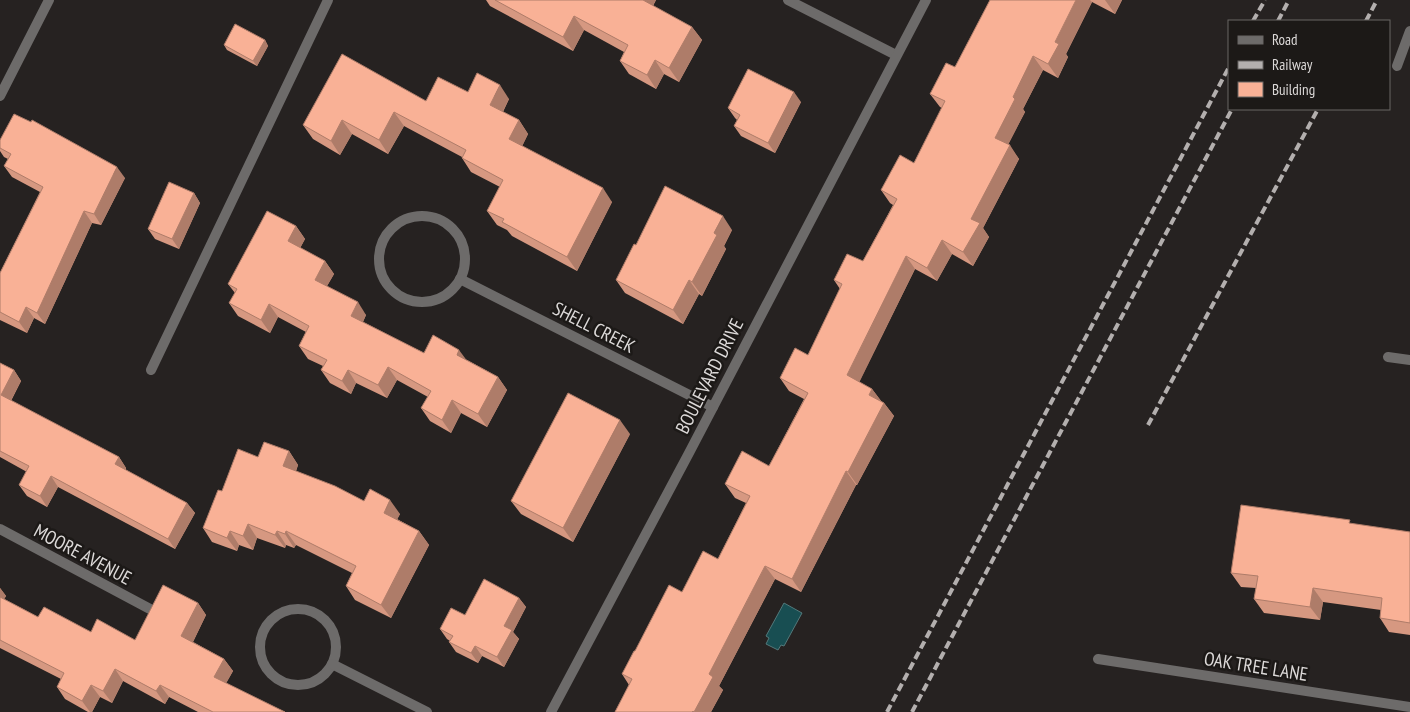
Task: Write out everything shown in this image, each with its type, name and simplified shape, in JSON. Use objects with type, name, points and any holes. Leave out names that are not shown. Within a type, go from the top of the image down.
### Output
[{"type":"street","points":[[0,96],[49,0]]},
{"type":"street","points":[[151,370],[328,0]]},
{"type":"street","points":[[788,0],[896,55]]},
{"type":"street","name":"BOULEVARD DRIVE","points":[[551,712],[926,0]]},
{"type":"street","points":[[1397,66],[1410,31]]},
{"type":"street","points":[[422,215],[439,219],[454,229],[463,245],[465,262],[460,279],[446,295],[428,303],[410,302],[395,294],[384,281],[378,261],[381,244],[390,230],[403,220],[422,215]]},
{"type":"street","name":"SHELL CREEK","points":[[460,279],[713,407]]},
{"type":"street","points":[[1388,357],[1410,360]]},
{"type":"street","name":"MOORE AVENUE","points":[[0,529],[150,609]]},
{"type":"street","points":[[292,608],[310,610],[324,618],[333,630],[337,647],[332,664],[325,674],[310,684],[293,685],[276,678],[264,664],[260,647],[264,631],[275,616],[283,612],[292,608]]},
{"type":"street","name":"OAK TREE LANE","points":[[1098,659],[1410,707]]},
{"type":"street","points":[[332,664],[428,712]]},
{"type":"water","points":[[784,603],[802,613],[784,646],[781,645],[778,650],[766,644],[769,638],[766,636]]},
{"type":"building","points":[[495,0],[643,0],[692,27],[669,68],[655,60],[647,75],[620,61],[628,45],[574,16],[563,37]]},
{"type":"building","points":[[990,0],[1076,0],[1055,42],[1059,44],[1048,64],[1033,56],[1013,97],[1015,99],[995,138],[1010,145],[971,219],[980,223],[963,252],[942,240],[927,268],[906,256],[847,375],[872,389],[869,395],[884,403],[848,472],[846,471],[792,579],[765,566],[709,674],[713,677],[694,712],[615,712],[632,679],[622,674],[669,585],[682,592],[703,551],[718,559],[750,496],[725,484],[742,451],[769,466],[808,393],[780,378],[795,348],[808,355],[842,284],[834,280],[847,254],[863,261],[897,199],[881,190],[900,155],[914,163],[945,101],[930,94],[946,63],[955,67]]},
{"type":"building","points":[[235,24],[265,40],[253,61],[224,45]]},
{"type":"building","points":[[342,54],[426,101],[438,77],[468,92],[477,73],[500,85],[490,105],[519,120],[509,139],[603,188],[567,257],[502,222],[504,219],[487,211],[503,180],[462,158],[466,150],[394,112],[379,140],[342,120],[331,141],[303,125]]},
{"type":"building","points":[[748,69],[794,92],[768,143],[734,126],[740,115],[728,108]]},
{"type":"building","points":[[14,114],[31,122],[32,120],[117,167],[94,214],[84,211],[37,313],[26,307],[19,322],[0,312],[0,273],[43,187],[4,166],[11,154],[0,148],[0,140]]},
{"type":"building","points":[[169,182],[194,193],[172,239],[148,229]]},
{"type":"building","points":[[665,186],[723,216],[714,233],[717,235],[692,282],[689,280],[673,310],[616,280],[634,244],[636,245]]},
{"type":"building","points":[[267,211],[296,226],[288,241],[325,261],[315,280],[358,302],[351,316],[424,353],[433,335],[459,350],[457,355],[498,377],[478,414],[452,400],[442,420],[421,408],[431,391],[388,367],[378,385],[348,370],[342,381],[321,370],[327,360],[299,346],[309,326],[269,304],[261,320],[229,303],[237,289],[228,284]]},
{"type":"building","points":[[0,363],[14,370],[1,395],[119,457],[115,464],[187,503],[168,539],[51,476],[40,496],[19,485],[29,466],[0,451]]},
{"type":"building","points":[[568,393],[620,420],[563,528],[511,501]]},
{"type":"building","points":[[264,442],[289,451],[283,466],[335,486],[364,501],[370,489],[390,500],[384,513],[419,531],[381,605],[346,586],[356,566],[286,531],[285,534],[277,531],[275,535],[248,524],[243,536],[230,531],[227,538],[203,528],[218,490],[222,491],[238,449],[258,457]]},
{"type":"building","points":[[1241,505],[1350,520],[1349,523],[1410,532],[1410,623],[1380,618],[1382,598],[1313,588],[1310,607],[1254,599],[1258,576],[1231,573]]},
{"type":"building","points":[[484,579],[519,598],[504,626],[512,630],[497,657],[475,646],[471,653],[449,642],[453,636],[440,629],[451,608],[465,615]]},
{"type":"building","points":[[163,585],[198,603],[181,636],[224,659],[214,677],[285,712],[213,712],[160,685],[156,691],[115,669],[103,691],[91,685],[82,701],[57,687],[64,673],[0,640],[0,597],[38,617],[44,607],[91,632],[97,619],[135,640]]},
{"type":"railway","points":[[1254,20],[1265,0]]},
{"type":"railway","points":[[1279,20],[1289,0]]},
{"type":"railway","points":[[1367,20],[1377,0]]},
{"type":"railway","points":[[887,712],[1228,69]]},
{"type":"railway","points":[[912,712],[1231,110]]},
{"type":"railway","points":[[1148,425],[1317,110]]}]
